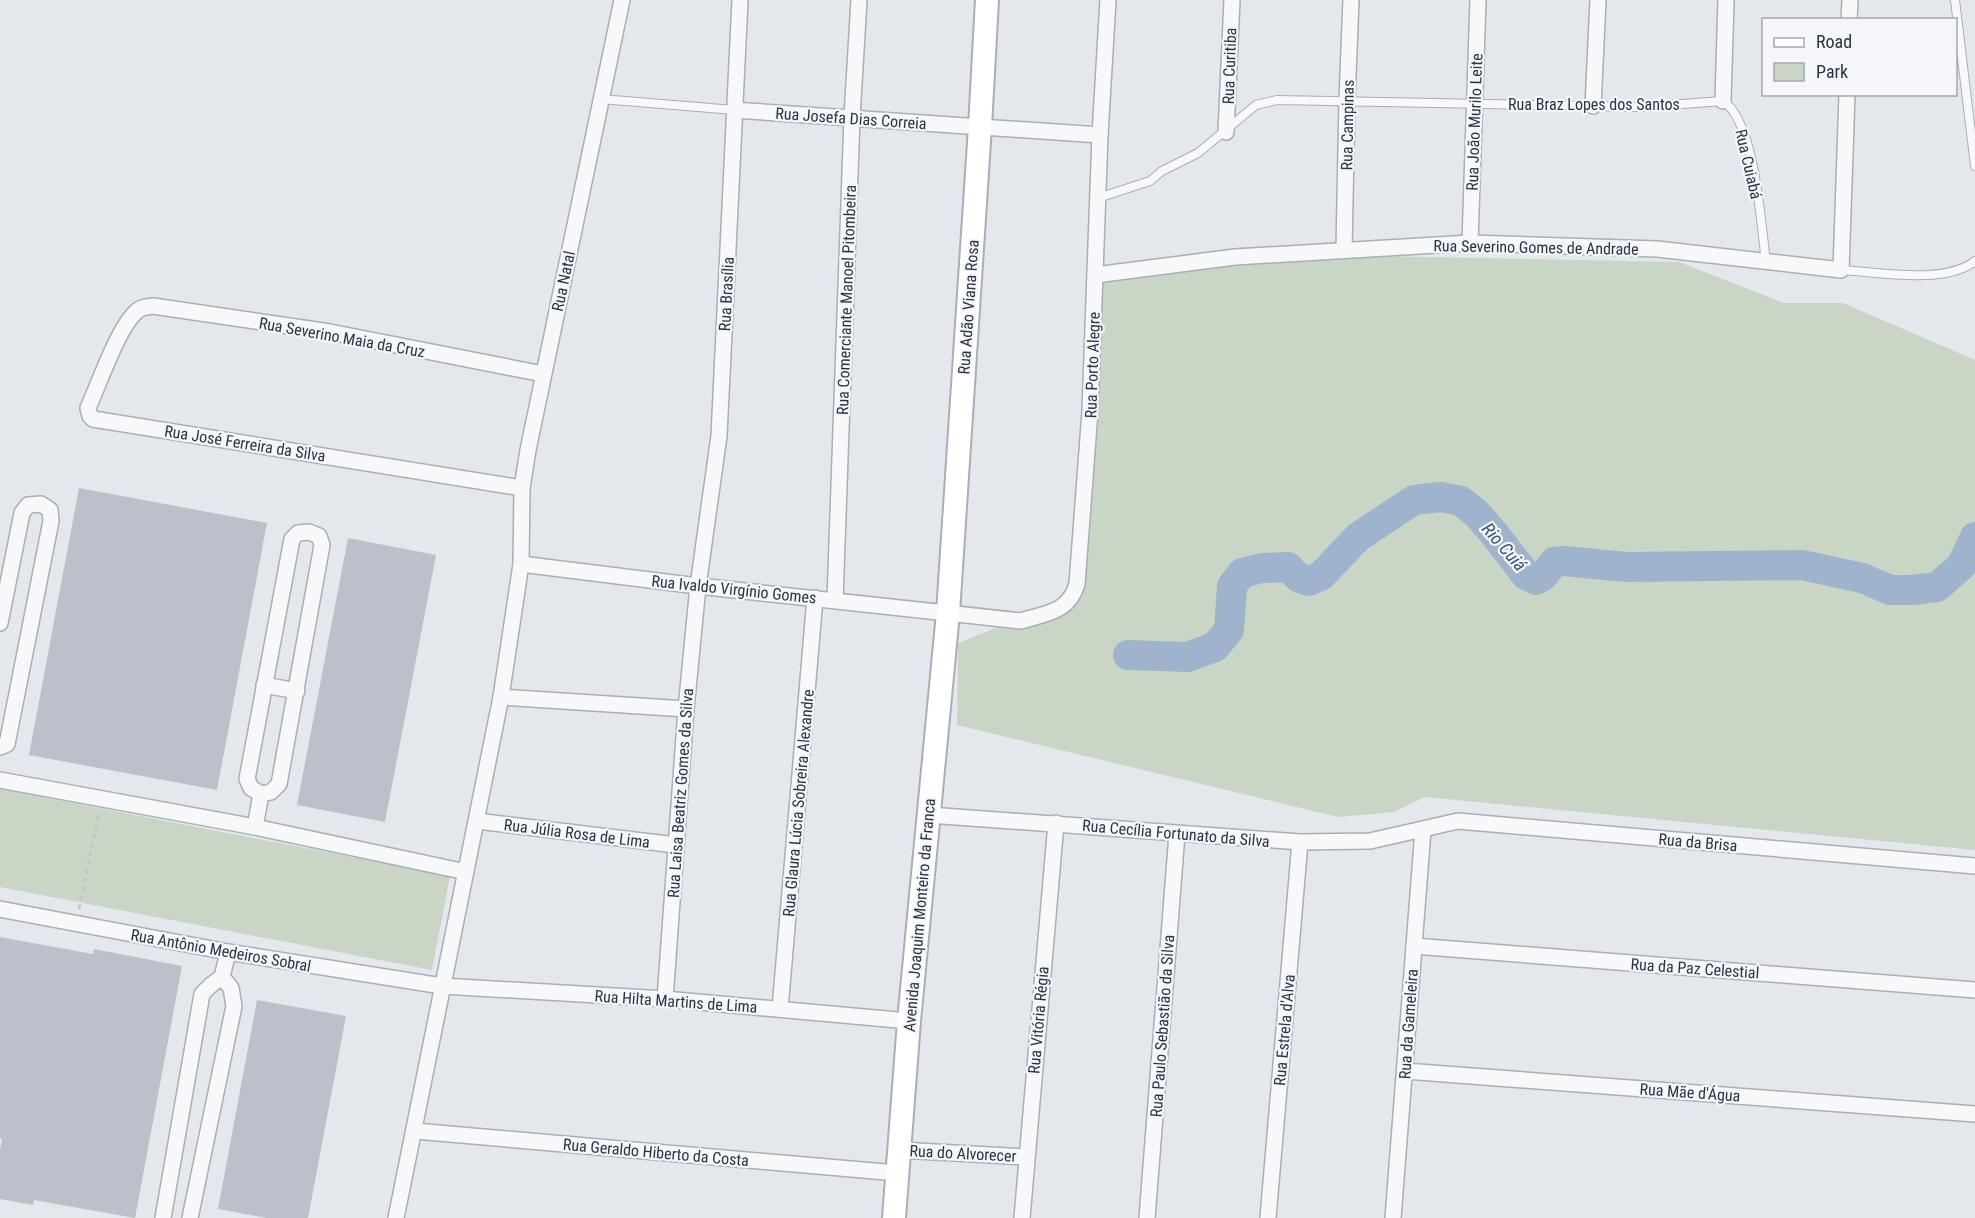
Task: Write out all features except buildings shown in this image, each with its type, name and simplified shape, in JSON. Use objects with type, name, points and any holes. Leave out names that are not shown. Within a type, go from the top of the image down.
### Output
[{"type":"street","name":"Rua Natal","points":[[396,1218],[501,697],[521,564],[522,488],[543,374],[622,0]]},
{"type":"street","name":"Rua Brasília","points":[[698,586],[719,436],[740,0]]},
{"type":"street","name":"Rua Comerciante Manoel Pitombeira","points":[[835,600],[852,117],[859,0]]},
{"type":"street","name":"Rua Adão Viana Rosa","points":[[948,613],[987,0]]},
{"type":"street","name":"Rua Porto Alegre","points":[[948,613],[1021,621],[1065,605],[1074,595],[1077,584],[1090,411],[1100,135],[1108,0]]},
{"type":"street","name":"Rua Curitiba","points":[[1226,132],[1232,0]]},
{"type":"street","name":"Rua Campinas","points":[[1344,249],[1351,0]]},
{"type":"street","name":"Rua João Murilo Leite","points":[[1470,243],[1478,0]]},
{"type":"street","points":[[1593,106],[1598,0]]},
{"type":"street","points":[[1723,101],[1726,0]]},
{"type":"street","points":[[1849,18],[1850,0]]},
{"type":"street","points":[[1841,270],[1847,96]]},
{"type":"street","name":"Rua Josefa Dias Correia","points":[[734,110],[1100,135]]},
{"type":"street","name":"Rua Severino Gomes de Andrade","points":[[1095,275],[1234,257],[1470,243],[1657,249],[1841,270]]},
{"type":"street","name":"Rua Severino Maia da Cruz","points":[[141,308],[153,306],[330,333],[543,374]]},
{"type":"street","name":"Rua José Ferreira da Silva","points":[[141,308],[135,312],[124,327],[88,408],[93,419],[522,488]]},
{"type":"street","points":[[0,623],[22,513],[28,505],[41,504],[50,510],[51,521],[7,744],[0,747]]},
{"type":"street","points":[[309,532],[319,536],[322,544],[297,691],[279,784],[272,792],[261,794],[251,788],[247,779],[264,685],[292,539],[298,533],[309,532]]},
{"type":"street","name":"Rua Ivaldo Virgínio Gomes","points":[[521,564],[948,613]]},
{"type":"street","name":"Rua Laisa Beatriz Gomes da Silva","points":[[665,999],[686,709],[698,586]]},
{"type":"street","name":"Rua Glaura Lúcia Sobreira Alexandre","points":[[780,1009],[815,598]]},
{"type":"street","name":"Avenida Joaquim Monteiro da Franca","points":[[894,1218],[909,1021],[948,613]]},
{"type":"street","points":[[264,685],[297,691]]},
{"type":"street","points":[[501,697],[686,709]]},
{"type":"street","points":[[0,780],[255,827],[466,872]]},
{"type":"street","points":[[255,827],[261,794]]},
{"type":"street","name":"Rua Cecília Fortunato da Silva","points":[[929,814],[1300,842],[1370,841],[1422,830]]},
{"type":"street","name":"Rua Júlia Rosa de Lima","points":[[477,821],[676,845]]},
{"type":"street","name":"Rua da Brisa","points":[[1422,830],[1438,824],[1458,821],[1975,866]]},
{"type":"street","name":"Rua Vitória Régia","points":[[1022,1218],[1056,823]]},
{"type":"street","name":"Rua da Gameleira","points":[[1393,1218],[1422,830]]},
{"type":"street","name":"Rua Paulo Sebastião da Silva","points":[[1147,1218],[1177,834]]},
{"type":"street","name":"Rua Estrela d'Alva","points":[[1268,1218],[1300,842]]},
{"type":"street","name":"Rua Antônio Medeiros Sobral","points":[[0,909],[228,952],[442,986]]},
{"type":"street","name":"Rua da Paz Celestial","points":[[1414,946],[1975,990]]},
{"type":"street","points":[[163,1218],[202,994],[222,977],[228,952]]},
{"type":"street","points":[[190,1218],[234,1006],[231,988],[222,977]]},
{"type":"street","name":"Rua Hilta Martins de Lima","points":[[442,986],[665,999],[909,1021]]},
{"type":"street","name":"Rua Mãe d'Água","points":[[1405,1071],[1975,1114]]},
{"type":"street","name":"Rua Geraldo Hiberto da Costa","points":[[415,1131],[897,1173]]},
{"type":"street","name":"Rua do Alvorecer","points":[[899,1150],[1026,1157]]},
{"type":"lane","points":[[1955,0],[1975,166]]},
{"type":"lane","name":"Rua Josefa Dias Correia","points":[[601,99],[734,110]]},
{"type":"lane","name":"Rua Braz Lopes dos Santos","points":[[1098,198],[1150,181],[1162,171],[1198,153],[1256,105],[1277,100],[1641,107],[1723,101]]},
{"type":"lane","name":"Rua Cuiabá","points":[[1723,101],[1731,107],[1739,120],[1752,159],[1766,262]]},
{"type":"lane","name":"Rua Severino Gomes de Andrade","points":[[1841,270],[1920,275],[1967,267],[1975,261]]},
{"type":"path","points":[[76,924],[101,799]]},
{"type":"green space","points":[[1322,255],[1679,262],[1784,303],[1843,303],[1975,360],[1975,850],[1425,797],[1394,812],[1338,817],[957,725],[958,643],[1073,597],[1099,281]]},
{"type":"green space","points":[[0,789],[450,876],[432,970],[0,887]]},
{"type":"waterway","name":"Rio Cuiá","points":[[1128,655],[1187,657],[1215,647],[1229,630],[1232,586],[1242,573],[1262,568],[1288,567],[1299,578],[1309,581],[1321,576],[1358,537],[1414,500],[1441,497],[1461,501],[1477,514],[1526,575],[1536,580],[1543,576],[1554,562],[1564,561],[1627,567],[1802,565],[1862,578],[1890,590],[1912,590],[1937,587],[1961,566],[1975,537]]}]
